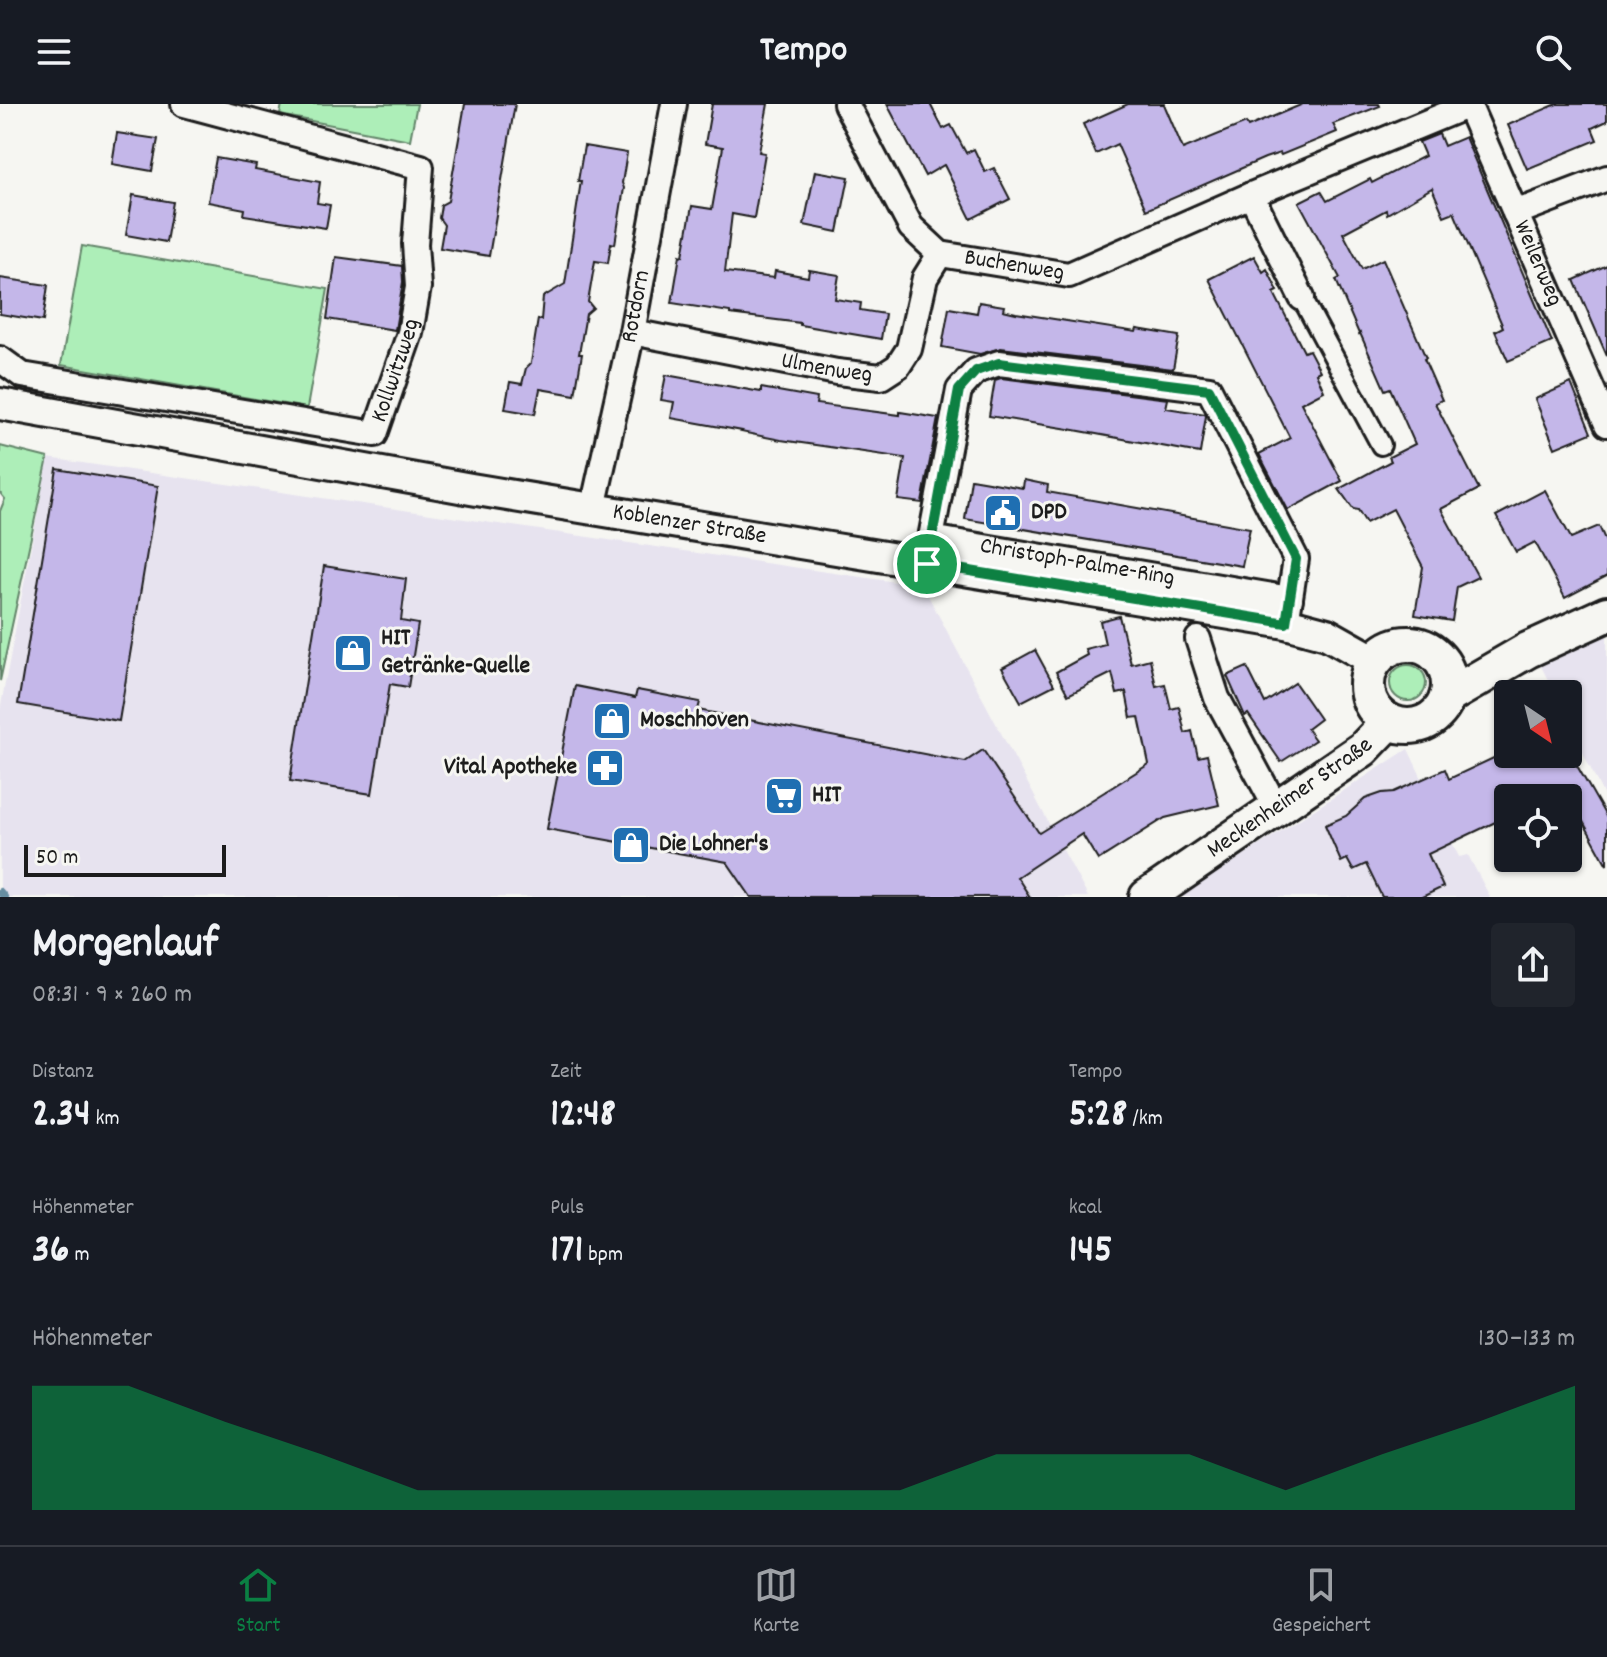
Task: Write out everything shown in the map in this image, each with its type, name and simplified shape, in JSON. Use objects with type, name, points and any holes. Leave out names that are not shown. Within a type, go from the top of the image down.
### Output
[{"type":"main road","points":[[1447,697],[1528,650],[1607,614]]},
{"type":"main road","points":[[1412,644],[1437,656],[1447,675],[1447,697],[1431,719],[1418,725],[1403,726],[1389,722],[1378,713],[1370,701],[1368,673],[1385,651],[1398,645],[1412,644]]},
{"type":"main road","points":[[1437,656],[1460,659],[1528,650]]},
{"type":"main road","name":"Meckenheimer Straße","points":[[1147,897],[1363,749],[1389,722]]},
{"type":"street","name":"Kollwitzweg","points":[[0,359],[22,375],[375,434],[410,333],[418,287],[415,244],[421,167],[184,104]]},
{"type":"street","name":"Rotdorn","points":[[593,508],[632,332],[674,104]]},
{"type":"street","name":"Buchenweg","points":[[846,104],[911,227],[940,254],[1069,275],[1469,104]]},
{"type":"street","name":"Weilerweg","points":[[1469,104],[1607,424]]},
{"type":"street","points":[[1515,213],[1607,178]]},
{"type":"street","points":[[1251,195],[1381,445]]},
{"type":"street","name":"Ulmenweg","points":[[632,332],[837,372],[881,377],[898,366],[909,349],[925,278],[940,254]]},
{"type":"street","points":[[929,551],[959,390],[976,371],[999,363],[1209,389],[1296,559],[1288,611]]},
{"type":"street","name":"Koblenzer Straße","points":[[0,404],[471,489],[593,508],[929,551],[1288,611],[1375,661]]},
{"type":"street","points":[[1198,639],[1217,698],[1277,809]]},
{"type":"shaded area","points":[[48,458],[923,586],[1088,897],[0,897],[0,710]]},
{"type":"shaded area","points":[[1607,635],[1607,802],[1582,751],[1582,680],[1548,680],[1541,666]]},
{"type":"shaded area","points":[[1408,749],[1459,857],[1468,855],[1490,897],[1179,897]]},
{"type":"green space","points":[[282,104],[417,104],[410,140],[280,115]]},
{"type":"green space","points":[[82,246],[328,289],[307,408],[61,365]]},
{"type":"green space","points":[[0,446],[48,458],[0,681],[0,511],[5,499],[0,493]]},
{"type":"green space","points":[[1408,665],[1421,670],[1426,683],[1421,696],[1408,701],[1395,696],[1390,683],[1395,670]]},
{"type":"building","points":[[465,104],[515,104],[489,256],[440,248],[444,225],[439,218],[441,205],[448,201]]},
{"type":"building","points":[[712,104],[768,104],[759,152],[765,153],[754,218],[732,214],[725,272],[774,278],[775,271],[808,277],[809,270],[839,275],[835,299],[861,303],[860,310],[885,314],[881,339],[672,303],[692,206],[712,209],[723,147],[705,144]]},
{"type":"building","points":[[887,104],[930,104],[943,129],[951,125],[966,153],[974,149],[985,172],[994,168],[1010,199],[971,219],[944,165],[925,176]]},
{"type":"building","points":[[1128,104],[1164,104],[1183,149],[1303,104],[1380,106],[1333,124],[1337,132],[1281,155],[1265,158],[1146,210],[1117,144],[1096,154],[1083,124]]},
{"type":"building","points":[[1557,104],[1607,104],[1607,121],[1592,128],[1597,140],[1527,169],[1508,125]]},
{"type":"building","points":[[117,133],[158,139],[152,171],[112,164]]},
{"type":"building","points":[[1439,134],[1444,146],[1465,137],[1552,342],[1508,361],[1495,331],[1503,327],[1454,212],[1444,216],[1432,188],[1387,214],[1386,210],[1343,233],[1362,269],[1383,259],[1442,400],[1435,403],[1479,489],[1441,509],[1478,577],[1457,587],[1452,621],[1415,615],[1423,567],[1393,509],[1366,523],[1339,489],[1391,461],[1389,457],[1415,444],[1390,388],[1385,390],[1359,334],[1336,280],[1340,278],[1299,202],[1321,191],[1327,201],[1370,179],[1372,183],[1425,156],[1419,142]]},
{"type":"building","points":[[584,146],[627,153],[615,244],[611,243],[608,263],[595,261],[588,302],[593,308],[586,314],[575,395],[540,389],[535,414],[505,409],[510,382],[522,384],[526,368],[531,363],[543,297],[565,284]]},
{"type":"building","points":[[216,158],[256,165],[255,170],[320,182],[317,203],[330,205],[326,228],[244,215],[245,209],[208,202]]},
{"type":"building","points":[[815,171],[849,177],[838,232],[804,225]]},
{"type":"building","points":[[133,195],[173,202],[166,242],[126,235]]},
{"type":"building","points":[[1254,256],[1263,272],[1267,269],[1278,291],[1274,293],[1304,352],[1309,350],[1320,371],[1316,373],[1324,391],[1301,403],[1342,481],[1288,510],[1259,454],[1290,438],[1209,279]]},
{"type":"building","points":[[336,257],[402,266],[403,282],[395,330],[327,319]]},
{"type":"building","points":[[1607,265],[1607,356],[1574,280]]},
{"type":"building","points":[[0,278],[48,285],[43,321],[0,314]]},
{"type":"building","points":[[979,302],[1004,306],[1003,310],[1016,313],[1179,336],[1173,369],[1001,348],[980,354],[942,347],[949,308],[977,313]]},
{"type":"building","points":[[666,375],[761,392],[761,388],[817,398],[816,404],[938,418],[922,503],[898,500],[905,458],[781,440],[671,418],[674,402],[661,400]]},
{"type":"building","points":[[1001,378],[1168,399],[1166,408],[1205,414],[1200,453],[989,416],[995,380]]},
{"type":"building","points":[[1571,383],[1591,433],[1555,448],[1535,399]]},
{"type":"building","points":[[57,469],[158,486],[119,721],[18,704]]},
{"type":"building","points":[[971,479],[1023,488],[1024,480],[1048,485],[1047,492],[1250,528],[1242,566],[965,519]]},
{"type":"building","points":[[1545,490],[1571,538],[1599,526],[1607,544],[1607,576],[1565,598],[1535,542],[1516,552],[1496,516]]},
{"type":"building","name":"HIT Getränke-Quelle","points":[[324,566],[406,579],[401,621],[418,624],[408,687],[390,684],[372,794],[290,781]]},
{"type":"building","name":"HIT","points":[[1119,616],[1131,664],[1150,659],[1156,686],[1165,684],[1171,709],[1179,707],[1185,733],[1192,731],[1198,757],[1207,755],[1219,805],[1165,818],[1098,860],[1082,834],[1017,877],[1030,897],[751,897],[727,862],[547,829],[575,686],[635,698],[637,690],[700,702],[698,710],[965,762],[983,750],[1039,833],[1149,764],[1139,717],[1131,718],[1126,692],[1117,694],[1112,673],[1068,695],[1056,672],[1087,655],[1085,649],[1105,644],[1100,621]]},
{"type":"building","points":[[1035,650],[1054,685],[1021,702],[1002,668]]},
{"type":"building","points":[[1247,667],[1265,703],[1295,683],[1320,719],[1307,729],[1315,740],[1281,762],[1248,714],[1245,716],[1227,676]]},
{"type":"building","points":[[1494,758],[1494,768],[1578,768],[1607,818],[1607,865],[1582,820],[1582,784],[1494,784],[1494,823],[1428,854],[1443,887],[1422,897],[1382,897],[1366,864],[1353,870],[1347,859],[1341,862],[1325,825],[1346,816],[1365,799],[1394,792],[1445,769],[1449,779]]},
{"type":"waterway","points":[[0,892],[4,897]]},
{"type":"place","name":"DPD","points":[[1003,513]]},
{"type":"place","name":"HIT Getränke-Quelle","points":[[353,653]]},
{"type":"place","name":"Moschhoven","points":[[612,721]]},
{"type":"place","name":"Vital Apotheke","points":[[605,768]]},
{"type":"place","name":"HIT","points":[[784,796]]},
{"type":"place","name":"Die Lohner's","points":[[631,845]]},
{"type":"route","points":[[999,363],[1209,389],[1296,559],[1286,623],[927,564],[959,390],[976,371],[999,363]]}]
